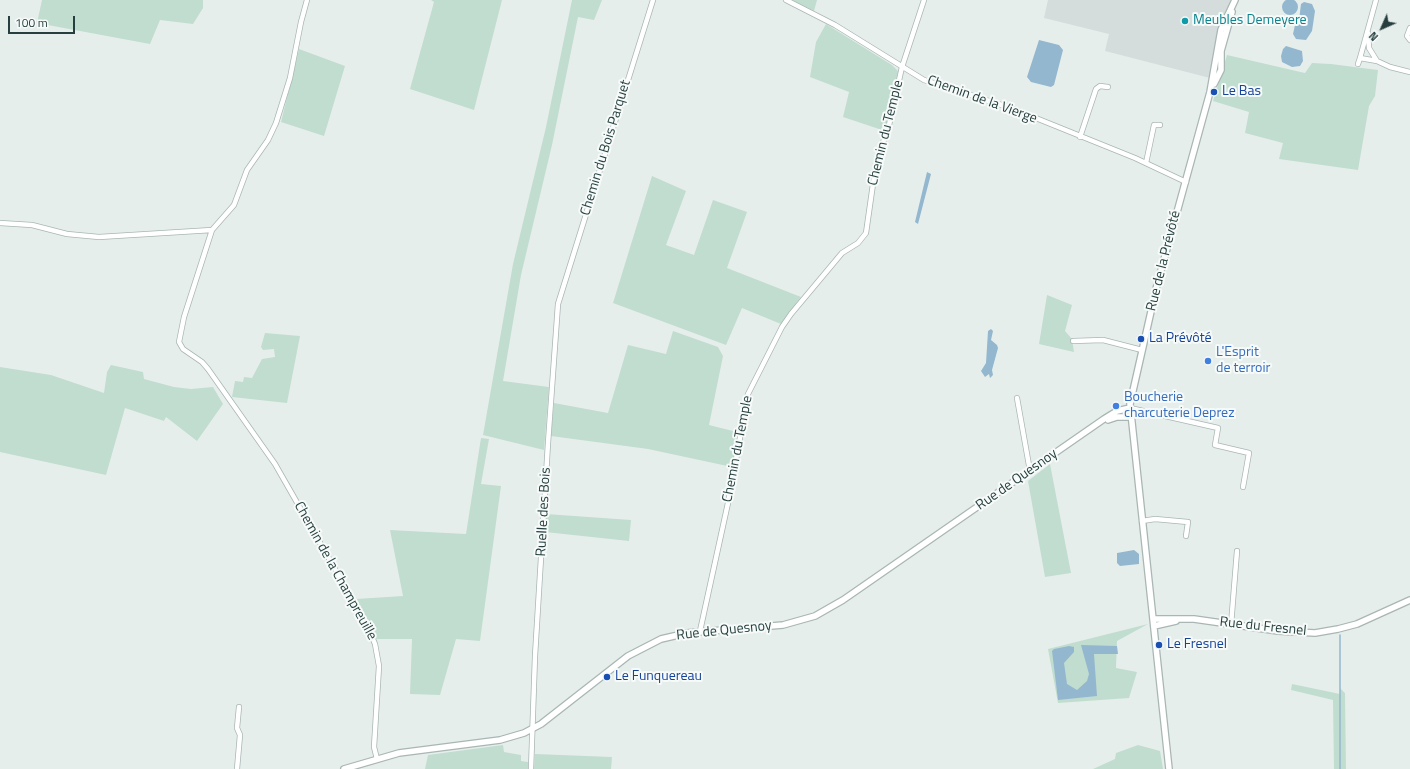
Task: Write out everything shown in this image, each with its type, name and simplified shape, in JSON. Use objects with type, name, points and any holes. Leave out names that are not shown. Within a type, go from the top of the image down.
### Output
[{"type":"street","points":[[0,223],[32,225],[67,234],[99,237],[212,230],[234,205],[247,170],[274,128],[291,73],[307,0]]},
{"type":"street","name":"Chemin du Bois Parquet","points":[[560,296],[653,0]]},
{"type":"street","name":"Chemin de la Vierge","points":[[786,0],[835,25],[924,80],[986,99],[1146,163],[1186,182]]},
{"type":"street","name":"Chemin du Temple","points":[[700,631],[728,503],[748,394],[782,327],[791,314],[842,254],[858,243],[866,233],[876,163],[889,125],[902,67],[924,0]]},
{"type":"street","name":"Rue de la Prévôté","points":[[1169,769],[1130,408],[1162,266],[1210,92],[1220,72],[1221,52],[1235,0]]},
{"type":"street","points":[[1358,64],[1376,0]]},
{"type":"street","points":[[1368,27],[1369,48],[1378,61]]},
{"type":"street","points":[[1410,28],[1408,36],[1410,40]]},
{"type":"street","points":[[1360,58],[1378,61],[1390,67],[1410,72]]},
{"type":"street","points":[[1080,137],[1096,88],[1100,86],[1108,87]]},
{"type":"street","points":[[1146,163],[1154,125],[1160,125]]},
{"type":"street","name":"Chemin de la Champreuille","points":[[212,230],[185,313],[179,342],[183,349],[205,365],[232,401],[280,472],[369,630],[377,651],[379,666],[374,748],[377,759]]},
{"type":"street","name":"Ruelle des Bois","points":[[531,769],[548,443],[560,296]]},
{"type":"street","points":[[1073,341],[1103,340],[1142,350]]},
{"type":"street","points":[[1017,398],[1030,471]]},
{"type":"street","points":[[1130,408],[1218,428],[1215,445],[1248,453],[1243,487]]},
{"type":"street","name":"Rue de Quesnoy","points":[[344,769],[405,752],[506,739],[533,729],[637,650],[666,637],[700,631],[783,625],[806,619],[823,612],[1114,413],[1130,408]]},
{"type":"street","name":"Rue de Quesnoy","points":[[1082,436],[1113,418],[1131,417]]},
{"type":"street","points":[[1142,520],[1155,519],[1188,522],[1186,536]]},
{"type":"street","points":[[1231,625],[1237,551]]},
{"type":"street","name":"Rue du Fresnel","points":[[1154,622],[1182,619],[1278,632],[1322,632],[1357,624],[1410,600]]},
{"type":"street","points":[[237,769],[240,735],[237,728],[239,707]]},
{"type":"shaded area","points":[[1048,0],[1231,0],[1220,25],[1215,44],[1214,65],[1210,78],[1105,51],[1109,34],[1044,18]]},
{"type":"green space","points":[[42,0],[203,0],[203,8],[193,24],[160,20],[150,44],[37,23]]},
{"type":"green space","points":[[431,0],[502,0],[474,110],[410,89],[434,2]]},
{"type":"green space","points":[[572,0],[602,0],[594,20],[578,17],[552,145],[521,275],[503,381],[549,387],[544,450],[483,435],[513,264],[546,127]]},
{"type":"green space","points":[[792,0],[817,0],[814,11]]},
{"type":"green space","points":[[826,24],[892,65],[898,71],[885,131],[843,117],[849,92],[810,77],[816,42]]},
{"type":"green space","points":[[299,49],[345,66],[324,136],[281,122]]},
{"type":"green space","points":[[1227,55],[1305,73],[1312,63],[1378,70],[1375,96],[1369,106],[1358,170],[1279,159],[1283,143],[1245,133],[1249,112],[1213,101]]},
{"type":"green space","points":[[652,176],[686,191],[666,245],[694,255],[713,200],[747,212],[727,268],[801,297],[781,324],[742,308],[726,345],[613,303]]},
{"type":"green space","points":[[1047,295],[1072,305],[1065,331],[1072,339],[1074,352],[1039,344]]},
{"type":"green space","points":[[673,331],[718,347],[723,356],[709,425],[737,432],[732,467],[648,449],[551,436],[554,403],[608,413],[628,345],[666,354]]},
{"type":"green space","points":[[265,333],[300,336],[287,403],[232,397],[235,381],[243,382],[244,377],[252,378],[262,359],[275,357],[274,349],[263,350],[261,347]]},
{"type":"green space","points":[[111,365],[143,372],[144,379],[174,387],[191,389],[213,387],[223,404],[197,441],[166,417],[164,421],[125,408],[106,475],[0,452],[0,367],[51,375],[104,393],[107,372]]},
{"type":"green space","points":[[481,438],[489,439],[481,484],[501,486],[480,641],[456,639],[440,695],[410,694],[412,639],[376,639],[356,599],[403,596],[390,530],[466,534]]},
{"type":"green space","points":[[1050,464],[1071,573],[1045,577],[1028,481]]},
{"type":"green space","points":[[546,514],[631,520],[629,541],[545,532]]},
{"type":"green space","points":[[1148,624],[1117,641],[1116,668],[1137,672],[1129,698],[1058,703],[1048,649]]},
{"type":"green space","points":[[1292,684],[1340,694],[1340,688],[1345,693],[1346,769],[1334,769],[1333,700],[1291,690]]},
{"type":"green space","points":[[503,745],[504,752],[521,755],[521,761],[528,762],[528,769],[425,769],[428,755]]},
{"type":"green space","points":[[1138,745],[1160,751],[1163,769],[1093,769],[1115,759],[1116,753]]},
{"type":"green space","points":[[535,754],[612,757],[611,769],[534,769]]},
{"type":"water","points":[[1290,-1],[1297,4],[1298,7],[1293,14],[1290,15],[1283,10],[1282,7],[1287,0]]},
{"type":"water","points":[[1304,2],[1312,4],[1315,11],[1312,31],[1306,40],[1296,39],[1293,34],[1295,25],[1299,20],[1301,4]]},
{"type":"water","points":[[1039,40],[1059,45],[1063,50],[1054,85],[1051,87],[1031,82],[1027,77]]},
{"type":"water","points":[[1286,46],[1302,51],[1303,61],[1300,66],[1292,67],[1282,62],[1281,56],[1283,49]]},
{"type":"water","points":[[927,172],[931,174],[918,224],[915,222]]},
{"type":"water","points":[[991,329],[993,331],[991,340],[997,345],[998,348],[992,370],[993,375],[990,378],[989,374],[985,377],[981,371],[986,363],[988,331]]},
{"type":"water","points":[[1134,550],[1139,554],[1139,564],[1120,566],[1117,563],[1117,553]]},
{"type":"water","points":[[1081,645],[1117,646],[1118,654],[1094,654],[1097,696],[1058,700],[1052,651],[1054,649],[1069,646],[1074,647],[1074,652],[1064,663],[1067,684],[1077,690],[1087,681],[1089,674]]},
{"type":"waterway","points":[[1340,635],[1340,769]]},
{"type":"place","name":"Meubles Demeyere","points":[[1185,21]]},
{"type":"place","name":"Le Bas","points":[[1214,92]]},
{"type":"place","name":"La Prévôté","points":[[1141,339]]},
{"type":"place","name":"L'Esprit de terroir","points":[[1208,361]]},
{"type":"place","name":"Boucherie charcuterie Deprez","points":[[1116,406]]},
{"type":"place","name":"Le Fresnel","points":[[1159,645]]},
{"type":"place","name":"Le Funquereau","points":[[607,677]]}]
